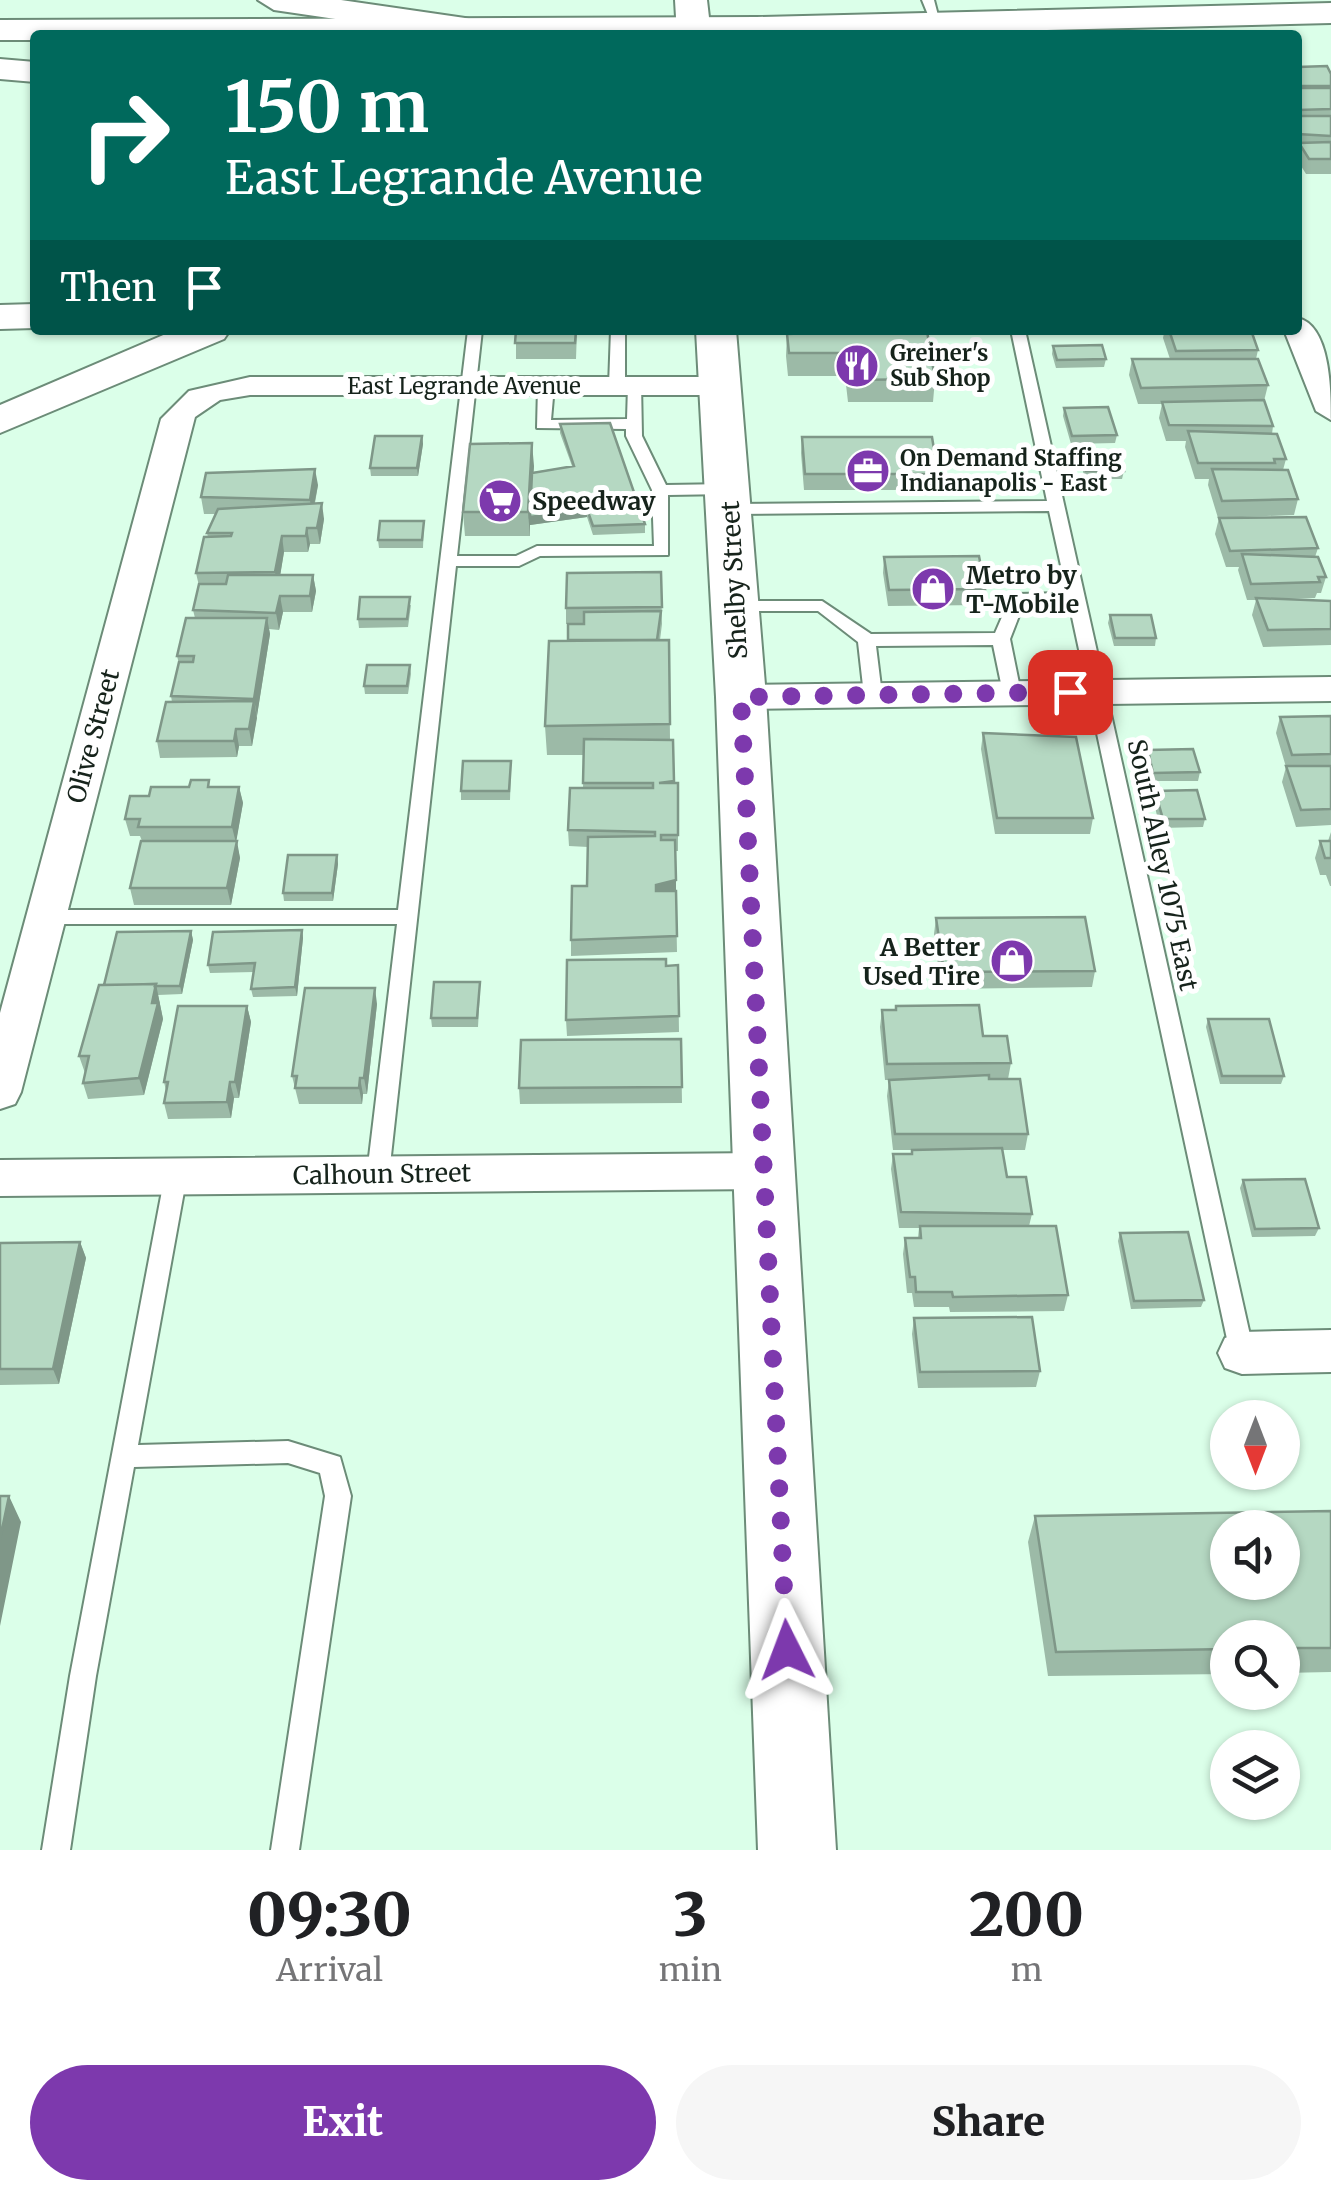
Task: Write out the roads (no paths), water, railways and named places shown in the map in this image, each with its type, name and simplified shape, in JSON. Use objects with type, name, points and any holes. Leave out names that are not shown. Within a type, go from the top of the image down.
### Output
[{"type":"main road","points":[[274,0],[466,28]]},
{"type":"main road","points":[[401,30],[933,12],[1178,26],[1331,13]]},
{"type":"main road","points":[[0,30],[30,30]]},
{"type":"main road","points":[[1302,42],[1331,40]]},
{"type":"main road","points":[[0,66],[30,63]]},
{"type":"main road","points":[[0,66],[30,71]]},
{"type":"main road","points":[[0,317],[30,316]]},
{"type":"main road","points":[[0,420],[198,335]]},
{"type":"main road","name":"Shelby Street","points":[[720,358],[741,697],[796,1850]]},
{"type":"street","points":[[1301,335],[1331,410]]},
{"type":"street","name":"East Legrande Avenue","points":[[206,392],[250,386],[626,386],[720,358]]},
{"type":"street","name":"Olive Street","points":[[0,1092],[176,419],[206,392]]},
{"type":"street","points":[[741,697],[1331,689]]},
{"type":"street","name":"Calhoun Street","points":[[0,1178],[764,1171]]},
{"type":"street","points":[[1242,1353],[1331,1352]]},
{"type":"lane","points":[[378,1174],[473,335]]},
{"type":"lane","points":[[448,561],[519,561],[538,551],[662,551],[660,490],[634,436],[619,335]]},
{"type":"lane","name":"South Alley 1075 East","points":[[1019,335],[1242,1353]]},
{"type":"lane","points":[[546,386],[544,425],[634,424]]},
{"type":"lane","points":[[660,490],[730,499],[1058,506]]},
{"type":"lane","points":[[1012,693],[1001,639],[1018,598],[1079,598]]},
{"type":"lane","points":[[736,606],[822,606],[867,640],[1001,639]]},
{"type":"lane","points":[[867,640],[874,695]]},
{"type":"lane","points":[[46,917],[408,917]]},
{"type":"lane","points":[[56,1850],[176,1175]]},
{"type":"lane","points":[[124,1456],[288,1452],[332,1465],[338,1496],[285,1850]]},
{"type":"place","name":"Greiner's Sub Shop","points":[[857,366]]},
{"type":"place","name":"On Demand Staffing Indianapolis - East","points":[[868,471]]},
{"type":"place","name":"Speedway","points":[[500,501]]},
{"type":"place","name":"Metro by T-Mobile","points":[[933,589]]},
{"type":"place","name":"A Better Used Tire","points":[[1012,961]]}]
